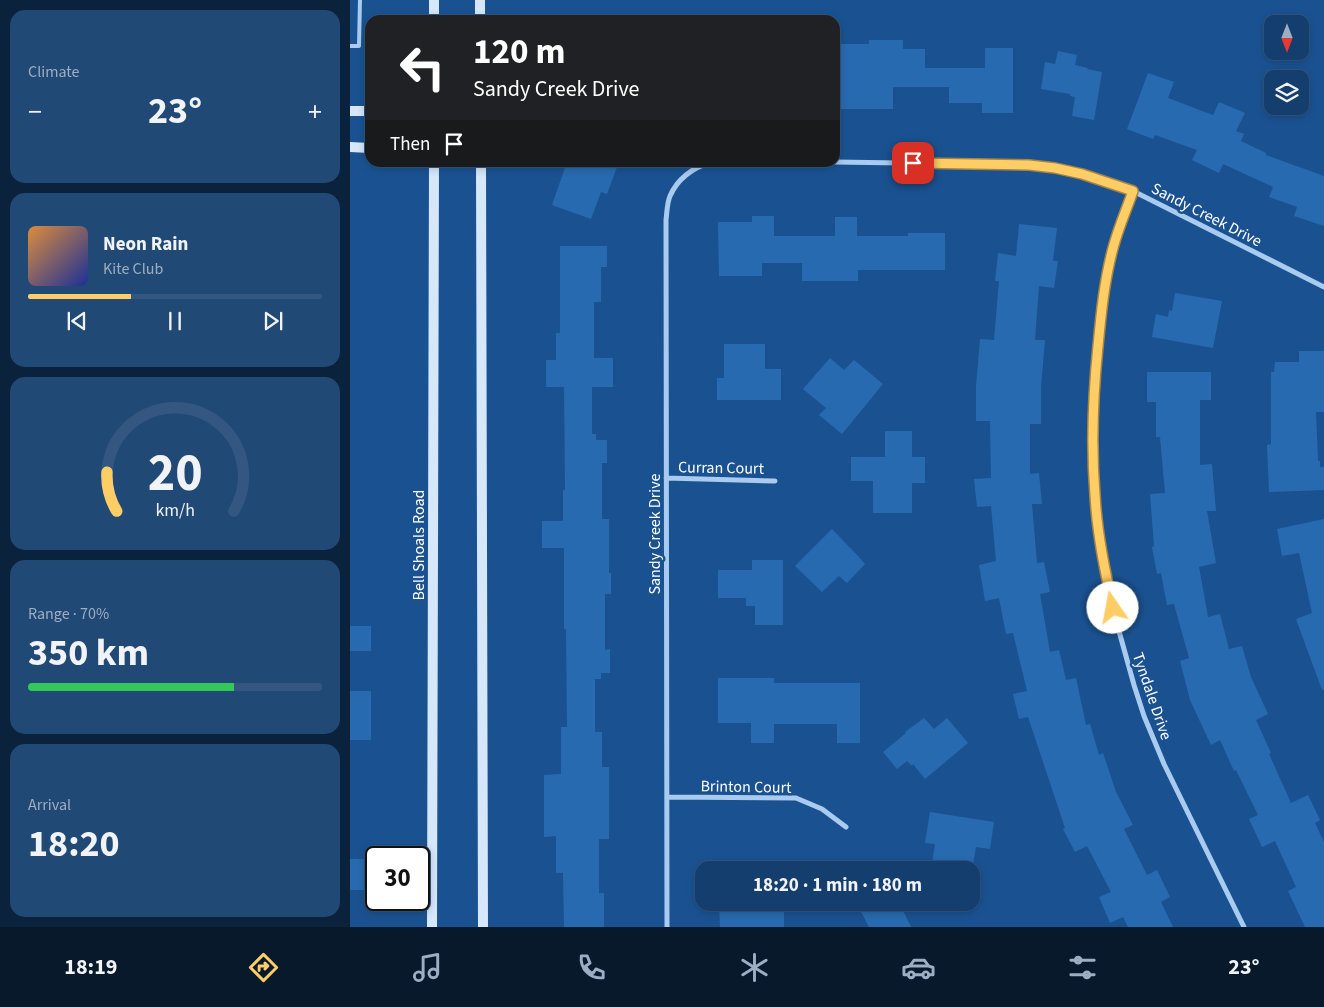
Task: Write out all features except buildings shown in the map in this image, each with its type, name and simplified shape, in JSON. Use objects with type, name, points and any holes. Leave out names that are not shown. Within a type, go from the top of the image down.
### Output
[{"type":"main road","points":[[434,0],[434,15]]},
{"type":"main road","points":[[480,0],[480,15]]},
{"type":"main road","points":[[350,111],[365,111]]},
{"type":"main road","points":[[350,147],[365,148]]},
{"type":"main road","name":"Bell Shoals Road","points":[[432,927],[434,167]]},
{"type":"main road","points":[[481,167],[483,927]]},
{"type":"street","name":"Sandy Creek Drive","points":[[840,162],[1029,165],[1082,174],[1133,191],[1324,287]]},
{"type":"street","name":"Sandy Creek Drive","points":[[668,927],[666,220],[669,197],[680,178],[696,167]]},
{"type":"street","name":"Tyndale Drive","points":[[1133,191],[1112,251],[1108,269],[1096,362],[1094,476],[1101,546],[1117,624],[1144,716],[1164,764],[1244,927]]},
{"type":"street","name":"Curran Court","points":[[666,478],[775,480]]},
{"type":"street","name":"Brinton Court","points":[[667,797],[796,798],[822,809],[846,827]]},
{"type":"lane","points":[[350,46],[359,46],[360,0]]},
{"type":"route","points":[[913,163],[1029,165],[1055,168],[1082,174],[1133,191],[1112,251],[1104,287],[1094,400],[1095,496],[1101,546],[1113,608]]}]
